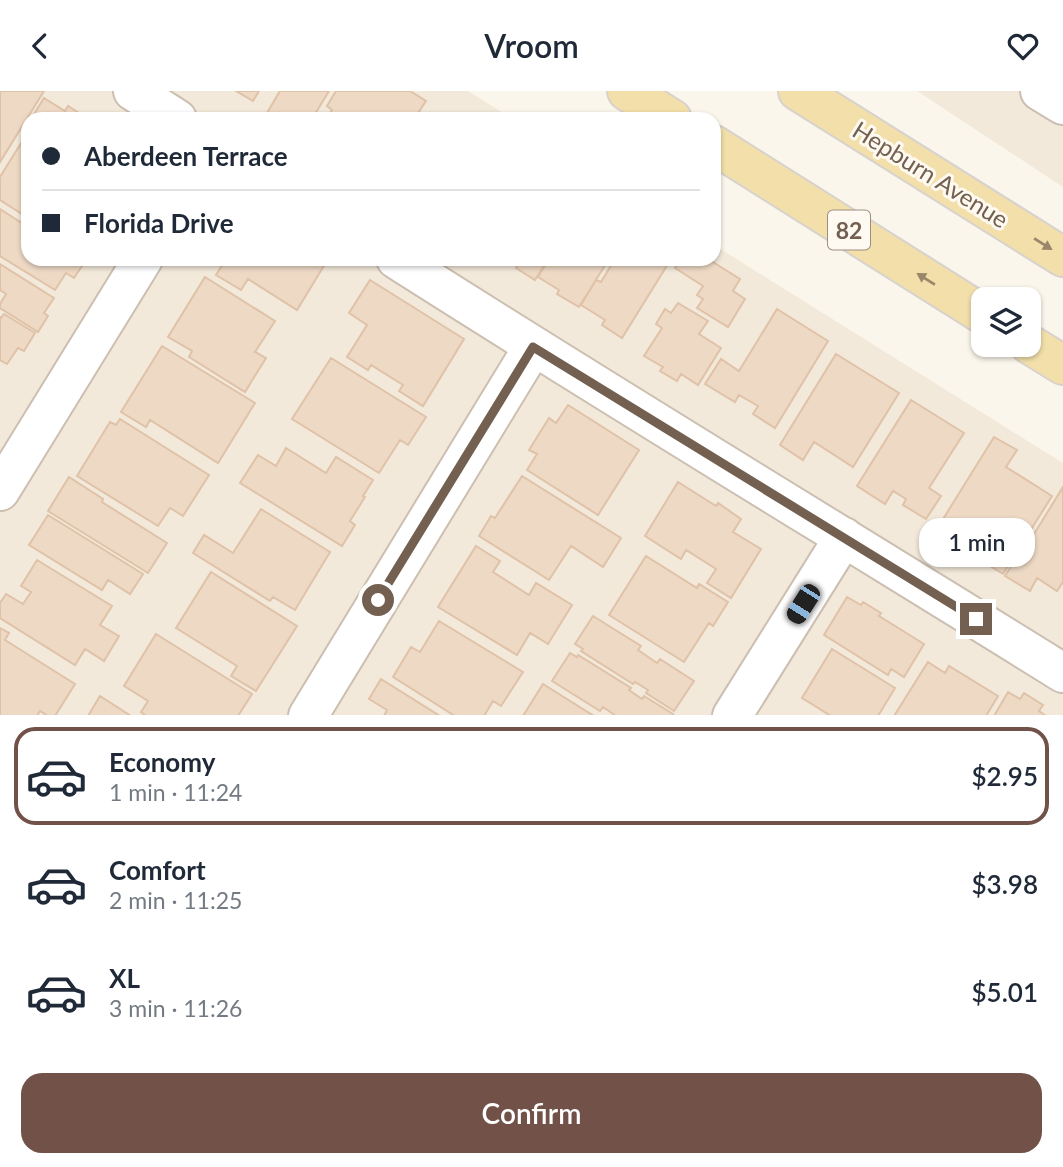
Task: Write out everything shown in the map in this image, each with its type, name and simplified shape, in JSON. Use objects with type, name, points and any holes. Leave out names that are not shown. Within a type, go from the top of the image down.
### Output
[{"type":"main road","points":[[628,91],[661,112]]},
{"type":"main road","name":"Hepburn Avenue","points":[[798,91],[1063,257]]},
{"type":"main road","name":"82","points":[[721,149],[971,307]]},
{"type":"main road","points":[[1041,351],[1063,365]]},
{"type":"street","points":[[133,91],[166,112]]},
{"type":"street","points":[[1040,91],[1063,105]]},
{"type":"street","points":[[0,491],[139,266]]},
{"type":"street","points":[[407,266],[533,347],[1063,673]]},
{"type":"street","points":[[309,715],[533,347]]},
{"type":"street","points":[[733,715],[845,537]]},
{"type":"shaded area","points":[[0,91],[468,91],[502,112],[21,112],[21,266],[721,266],[721,249],[1063,463],[1063,715],[0,715]]},
{"type":"shaded area","points":[[917,91],[1063,91],[1063,187]]},
{"type":"building","points":[[0,91],[44,91],[31,112],[21,112],[21,128],[0,162]]},
{"type":"building","points":[[236,91],[259,91],[253,101]]},
{"type":"building","points":[[280,91],[329,91],[316,112],[268,112]]},
{"type":"building","points":[[336,91],[410,91],[426,101],[419,112],[331,112],[332,110],[327,106]]},
{"type":"building","points":[[44,98],[65,111],[68,106],[77,112],[35,112]]},
{"type":"building","points":[[21,143],[21,213],[0,200],[0,177]]},
{"type":"building","points":[[0,209],[21,222],[21,266],[82,266],[74,278],[66,273],[55,290],[0,256]]},
{"type":"building","points":[[0,264],[54,298],[44,313],[48,316],[38,332],[0,308],[6,294],[0,290]]},
{"type":"building","points":[[222,266],[324,266],[297,310],[248,279],[241,290],[216,275]]},
{"type":"building","points":[[517,266],[544,266],[535,280],[516,268]]},
{"type":"building","points":[[545,266],[605,266],[579,307],[557,294],[559,290],[538,277]]},
{"type":"building","points":[[611,266],[667,266],[622,338],[602,325],[605,320],[581,305],[596,280],[601,282]]},
{"type":"building","points":[[719,266],[740,279],[733,291],[745,299],[728,327],[697,308],[703,299],[697,295],[703,286],[675,268]]},
{"type":"building","points":[[205,277],[275,321],[255,352],[266,358],[245,392],[189,357],[192,351],[168,337]]},
{"type":"building","points":[[370,280],[464,339],[423,406],[399,391],[403,385],[371,365],[368,370],[347,357],[367,325],[349,313]]},
{"type":"building","points":[[678,303],[708,321],[699,334],[721,348],[698,385],[681,374],[677,381],[660,371],[663,367],[644,356],[662,328],[656,324],[665,309],[671,313]]},
{"type":"building","points":[[777,309],[828,341],[775,428],[753,414],[758,406],[739,395],[735,402],[705,384],[721,359],[739,371]]},
{"type":"building","points":[[4,314],[35,333],[24,351],[18,348],[7,364],[0,360],[0,317]]},
{"type":"building","points":[[162,346],[255,403],[218,463],[150,420],[146,427],[121,412]]},
{"type":"building","points":[[836,354],[899,393],[853,467],[814,442],[803,460],[780,445]]},
{"type":"building","points":[[331,358],[426,417],[408,445],[400,440],[379,473],[292,419]]},
{"type":"building","points":[[911,400],[964,433],[929,488],[941,496],[926,519],[903,505],[906,499],[893,491],[885,504],[857,486]]},
{"type":"building","points":[[568,405],[639,450],[598,515],[527,470],[537,454],[529,450],[549,418],[556,423]]},
{"type":"building","points":[[120,419],[209,475],[183,516],[170,508],[158,526],[77,476],[110,422],[116,425]]},
{"type":"building","points":[[994,437],[1017,450],[1006,467],[1052,496],[1003,574],[935,532]]},
{"type":"building","points":[[286,448],[326,473],[336,457],[373,480],[350,521],[355,525],[342,546],[240,483],[258,455],[276,466]]},
{"type":"building","points":[[522,476],[621,538],[603,567],[571,546],[549,580],[479,536],[491,516],[495,518]]},
{"type":"building","points":[[69,477],[103,499],[102,502],[167,543],[148,573],[48,511]]},
{"type":"building","points":[[678,482],[716,506],[718,503],[741,519],[733,532],[761,549],[731,598],[707,583],[716,569],[686,550],[681,559],[645,536]]},
{"type":"building","points":[[1063,487],[1063,582],[1057,591],[1037,578],[1030,591],[1005,576]]},
{"type":"building","points":[[261,509],[330,552],[295,610],[273,597],[270,601],[193,553],[204,535],[233,553]]},
{"type":"building","points":[[48,515],[143,574],[130,594],[108,580],[102,590],[29,545]]},
{"type":"building","points":[[476,546],[500,561],[493,572],[529,595],[536,583],[572,605],[548,644],[530,633],[517,655],[438,607]]},
{"type":"building","points":[[646,556],[697,588],[699,584],[728,602],[713,626],[709,623],[684,662],[609,615]]},
{"type":"building","points":[[37,560],[112,606],[100,625],[119,636],[104,661],[85,649],[75,665],[0,618],[0,603],[6,594],[23,604],[31,592],[21,586]]},
{"type":"building","points":[[211,572],[297,626],[256,691],[231,676],[237,666],[176,628]]},
{"type":"building","points":[[847,597],[861,605],[863,602],[881,613],[879,616],[924,644],[904,677],[891,669],[888,675],[824,635]]},
{"type":"building","points":[[593,616],[641,646],[638,650],[657,663],[660,659],[694,681],[674,711],[646,693],[648,690],[635,682],[633,684],[581,651],[583,649],[575,644]]},
{"type":"building","points":[[439,621],[523,672],[501,706],[493,701],[485,715],[453,715],[393,677],[411,647],[420,652]]},
{"type":"building","points":[[0,628],[9,633],[5,640],[75,684],[56,715],[46,715],[40,711],[38,715],[0,715]]},
{"type":"building","points":[[156,634],[252,694],[239,715],[145,715],[141,712],[148,701],[124,686]]},
{"type":"building","points":[[832,649],[895,688],[879,715],[829,715],[802,698]]},
{"type":"building","points":[[570,653],[577,657],[578,655],[631,688],[629,690],[642,699],[644,696],[673,714],[615,715],[603,707],[600,711],[552,681]]},
{"type":"building","points":[[928,662],[945,673],[949,666],[998,696],[987,715],[895,715]]},
{"type":"building","points":[[381,679],[438,715],[384,715],[387,710],[369,699]]},
{"type":"building","points":[[543,684],[592,715],[524,715]]},
{"type":"building","points":[[1008,692],[1020,699],[1024,693],[1043,705],[1039,711],[1045,715],[995,715]]},
{"type":"building","points":[[100,696],[129,715],[89,715]]},
{"type":"route","points":[[378,600],[533,347],[976,619]]}]
